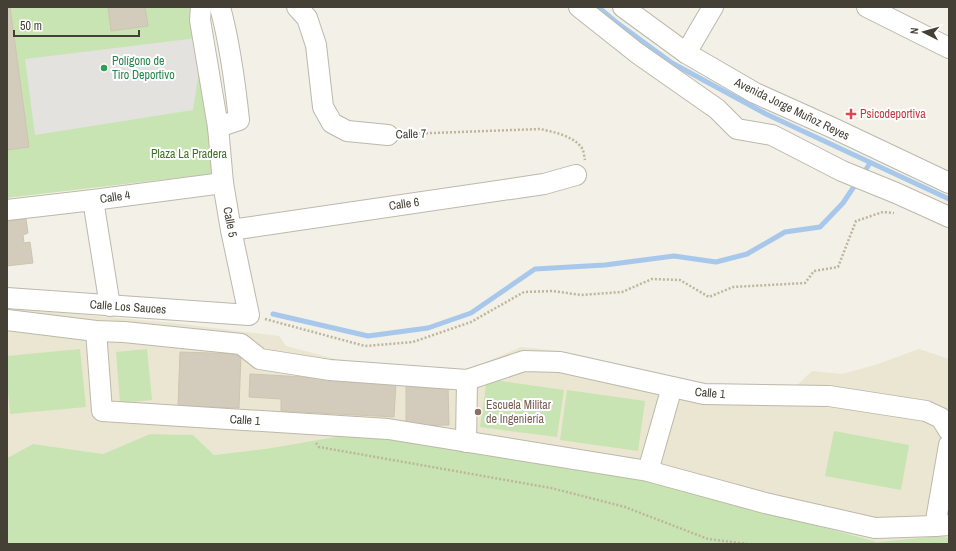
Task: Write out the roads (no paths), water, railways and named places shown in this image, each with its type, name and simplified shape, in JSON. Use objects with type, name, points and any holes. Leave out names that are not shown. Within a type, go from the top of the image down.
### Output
[{"type":"street","name":"Calle 5","points":[[201,7],[200,20],[218,127],[223,183],[249,315]]},
{"type":"street","points":[[218,127],[239,120],[227,31],[220,7]]},
{"type":"street","name":"Calle 7","points":[[297,7],[307,18],[316,44],[323,107],[332,123],[347,131],[388,135]]},
{"type":"street","points":[[579,7],[638,53],[716,109],[737,129],[772,135],[842,171],[949,217]]},
{"type":"street","name":"Avenida Jorge Muñoz Reyes","points":[[623,7],[686,53],[755,93],[949,183]]},
{"type":"street","points":[[686,53],[713,7]]},
{"type":"street","points":[[867,7],[949,48]]},
{"type":"street","name":"Calle 6","points":[[232,230],[544,184],[576,174]]},
{"type":"street","name":"Calle 4","points":[[7,210],[223,183]]},
{"type":"street","points":[[92,200],[110,306]]},
{"type":"street","name":"Calle Los Sauces","points":[[7,298],[249,315]]},
{"type":"street","name":"Calle 1","points":[[7,320],[96,331],[124,332],[241,344],[260,359],[330,370],[467,380],[524,361],[560,362],[704,394],[829,396],[904,408],[926,412],[941,418],[949,431]]},
{"type":"street","name":"Calle 1","points":[[96,331],[102,411],[388,429],[648,472],[765,503],[875,528],[942,526],[949,445]]},
{"type":"street","points":[[466,442],[467,380]]},
{"type":"street","points":[[648,472],[672,387]]},
{"type":"waterway","points":[[598,7],[672,63],[766,114],[949,199]]},
{"type":"waterway","points":[[863,174],[870,163]]},
{"type":"waterway","points":[[273,314],[368,336],[428,328],[471,313],[535,269],[605,265],[674,256],[716,262],[747,254],[785,232],[820,227],[843,203],[857,182]]},
{"type":"place","name":"Polígono de Tiro Deportivo","points":[[104,68]]},
{"type":"place","name":"Psicodeportiva","points":[[851,114]]},
{"type":"place","name":"Escuela Militar de Ingeniería","points":[[478,412]]},
{"type":"park label","name":"Plaza La Pradera","points":[[189,154]]}]
